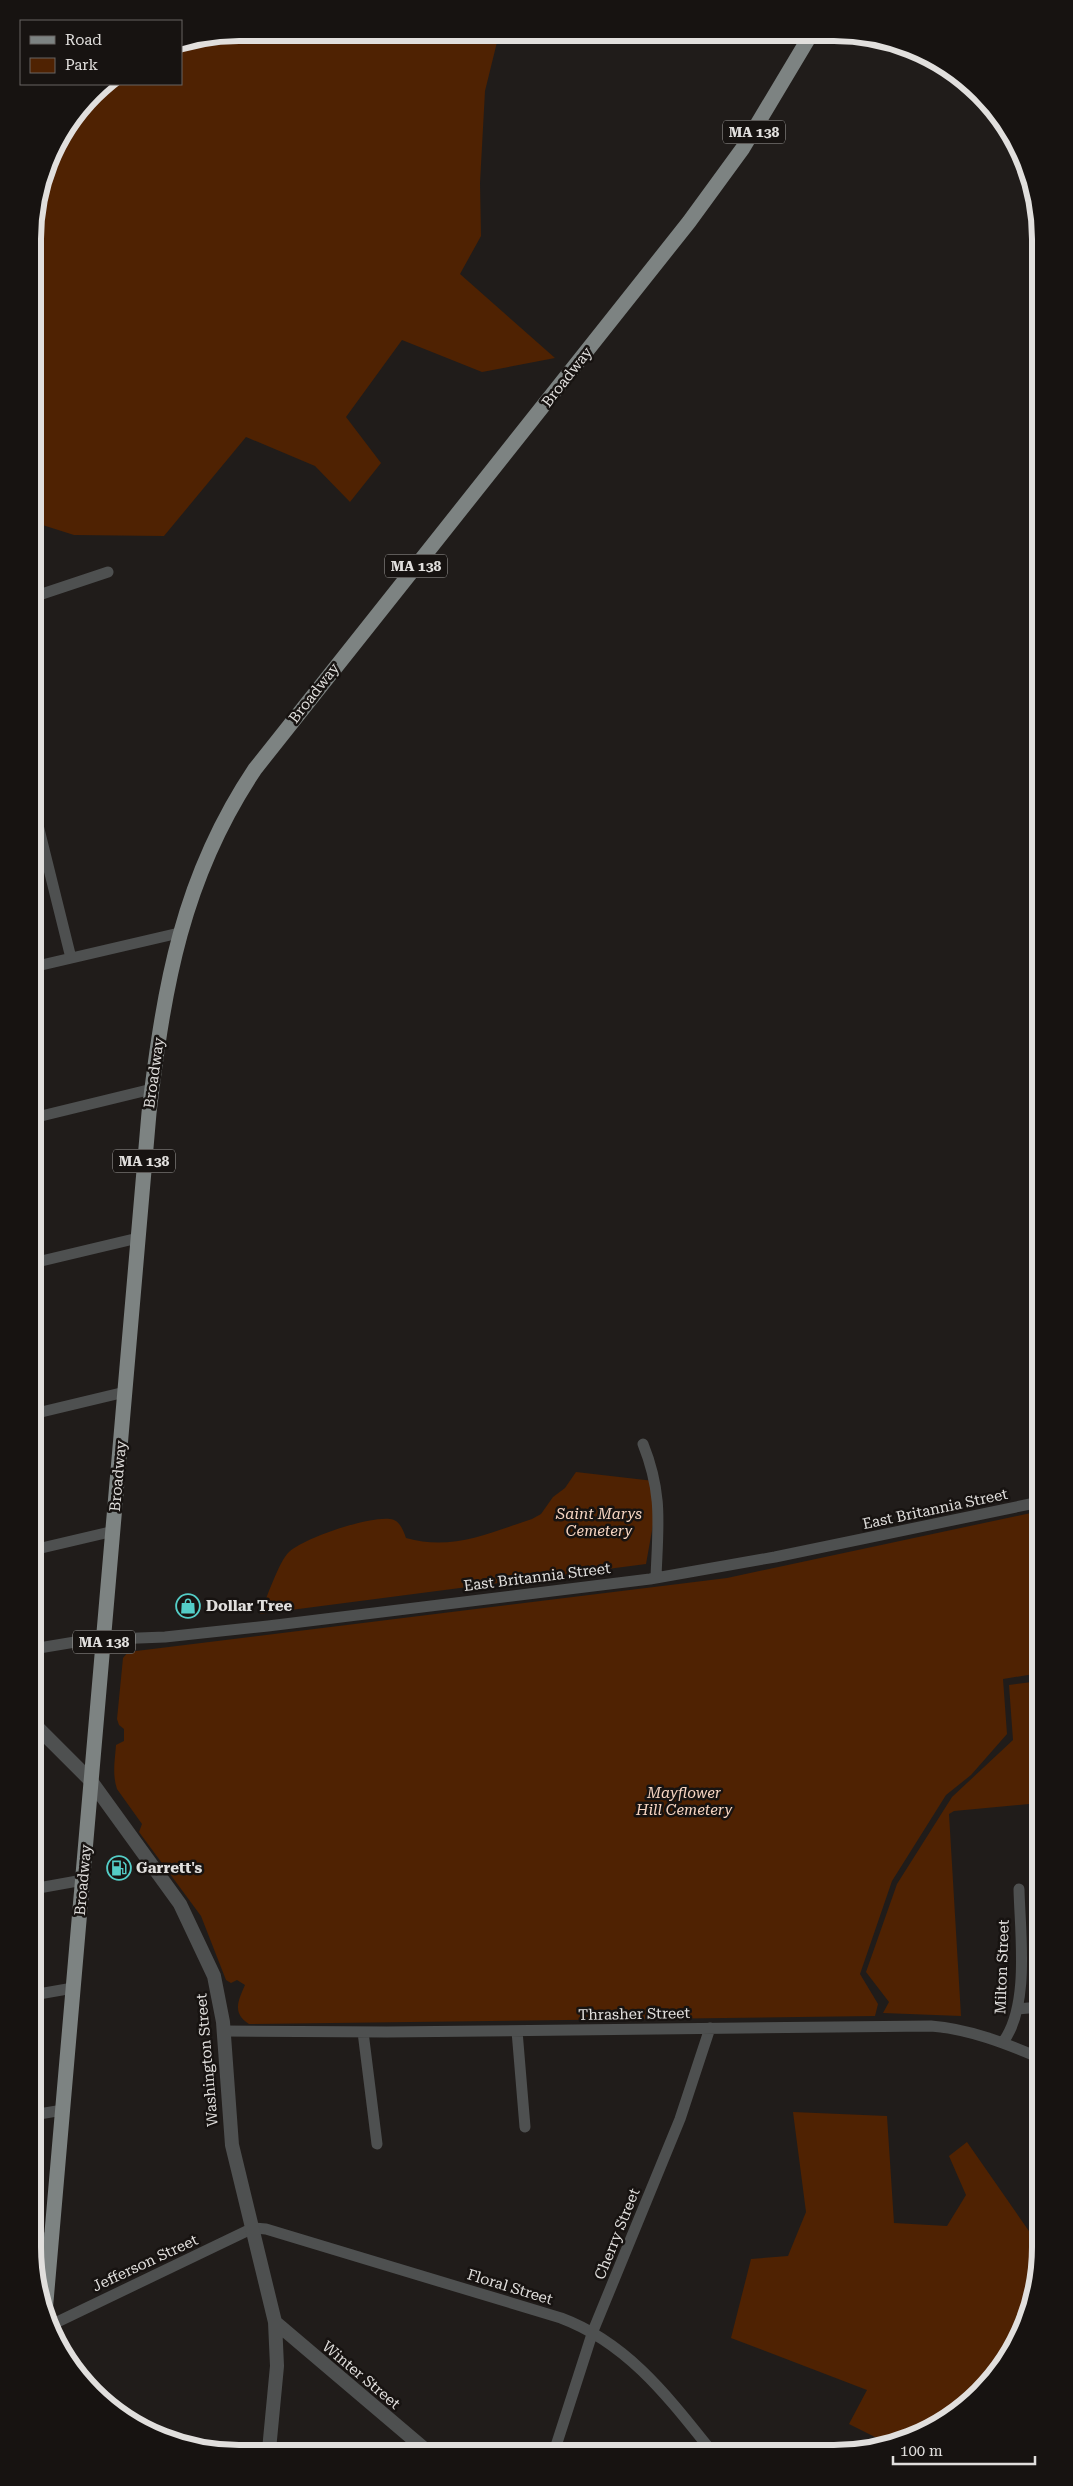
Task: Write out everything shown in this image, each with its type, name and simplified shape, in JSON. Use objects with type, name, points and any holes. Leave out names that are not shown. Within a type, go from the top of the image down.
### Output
[{"type":"main road","name":"Broadway","points":[[47,2293],[152,1089],[162,1020],[179,933],[205,860],[234,802],[255,769],[685,227],[744,148],[807,41]]},
{"type":"street","points":[[41,594],[108,572]]},
{"type":"street","points":[[41,836],[72,958]]},
{"type":"street","points":[[41,965],[179,933]]},
{"type":"street","points":[[41,1116],[152,1089]]},
{"type":"street","points":[[41,1261],[138,1238]]},
{"type":"street","points":[[41,1412],[125,1392]]},
{"type":"street","points":[[643,1444],[654,1469],[658,1494],[656,1577]]},
{"type":"street","name":"East Britannia Street","points":[[41,1648],[87,1640],[165,1637],[268,1626],[656,1577],[775,1557],[1032,1504]]},
{"type":"street","points":[[41,1548],[114,1531]]},
{"type":"street","name":"Washington Street","points":[[41,1731],[91,1781],[180,1904],[214,1976],[224,2031],[232,2145],[275,2322],[277,2366],[269,2445]]},
{"type":"street","points":[[41,1888],[82,1880]]},
{"type":"street","name":"Milton Street","points":[[1003,2042],[1013,2026],[1017,2009],[1020,1954],[1018,1889]]},
{"type":"street","points":[[41,1993],[73,1988]]},
{"type":"street","points":[[1017,2009],[1032,2008]]},
{"type":"street","name":"Thrasher Street","points":[[224,2031],[517,2031],[931,2026],[954,2028],[1003,2042],[1032,2055]]},
{"type":"street","name":"Cherry Street","points":[[556,2445],[593,2331],[680,2119],[710,2028]]},
{"type":"street","points":[[517,2031],[525,2127]]},
{"type":"street","points":[[363,2032],[377,2144]]},
{"type":"street","points":[[41,2114],[63,2110]]},
{"type":"street","name":"Floral Street","points":[[253,2228],[266,2229],[477,2292],[561,2318],[593,2331],[639,2366],[706,2445]]},
{"type":"street","name":"Jefferson Street","points":[[56,2322],[253,2228]]},
{"type":"street","points":[[41,2240],[52,2235]]},
{"type":"street","name":"Winter Street","points":[[275,2322],[420,2445]]},
{"type":"green space","points":[[239,41],[497,41],[485,91],[480,183],[481,236],[460,274],[555,358],[482,372],[402,340],[346,417],[381,463],[350,502],[315,466],[246,437],[164,536],[74,535],[41,525],[41,239],[45,201],[56,164],[68,140],[90,109],[115,85],[182,85],[182,50],[201,45]]},
{"type":"green space","name":"Saint Marys Cemetery","points":[[576,1472],[654,1481],[656,1508],[646,1564],[260,1614],[285,1557],[297,1546],[308,1541],[353,1524],[380,1519],[396,1521],[401,1526],[406,1538],[439,1542],[470,1539],[532,1519],[541,1514],[553,1497],[565,1488]]},
{"type":"green space","name":"Mayflower Hill Cemetery","points":[[1032,1513],[1032,1674],[1003,1679],[1007,1734],[971,1775],[946,1795],[892,1881],[860,1974],[878,2004],[875,2016],[249,2024],[240,2016],[238,2006],[245,1985],[237,1980],[231,1983],[226,1980],[201,1916],[139,1832],[142,1824],[117,1789],[115,1783],[116,1745],[124,1741],[124,1729],[119,1725],[117,1719],[123,1658],[128,1652],[727,1578]]},
{"type":"green space","points":[[1032,1682],[1032,1804],[954,1811],[949,1814],[961,2016],[883,2013],[889,2002],[866,1972],[897,1884],[952,1797],[1013,1740],[1009,1685]]},
{"type":"green space","points":[[793,2112],[887,2116],[894,2223],[947,2226],[966,2195],[949,2156],[967,2142],[1032,2235],[1028,2285],[1017,2322],[998,2357],[974,2387],[933,2418],[909,2430],[880,2439],[849,2424],[867,2390],[731,2338],[751,2259],[788,2256],[806,2212]]},
{"type":"place","name":"Dollar Tree","points":[[188,1606]]},
{"type":"place","name":"Garrett's","points":[[119,1868]]}]
